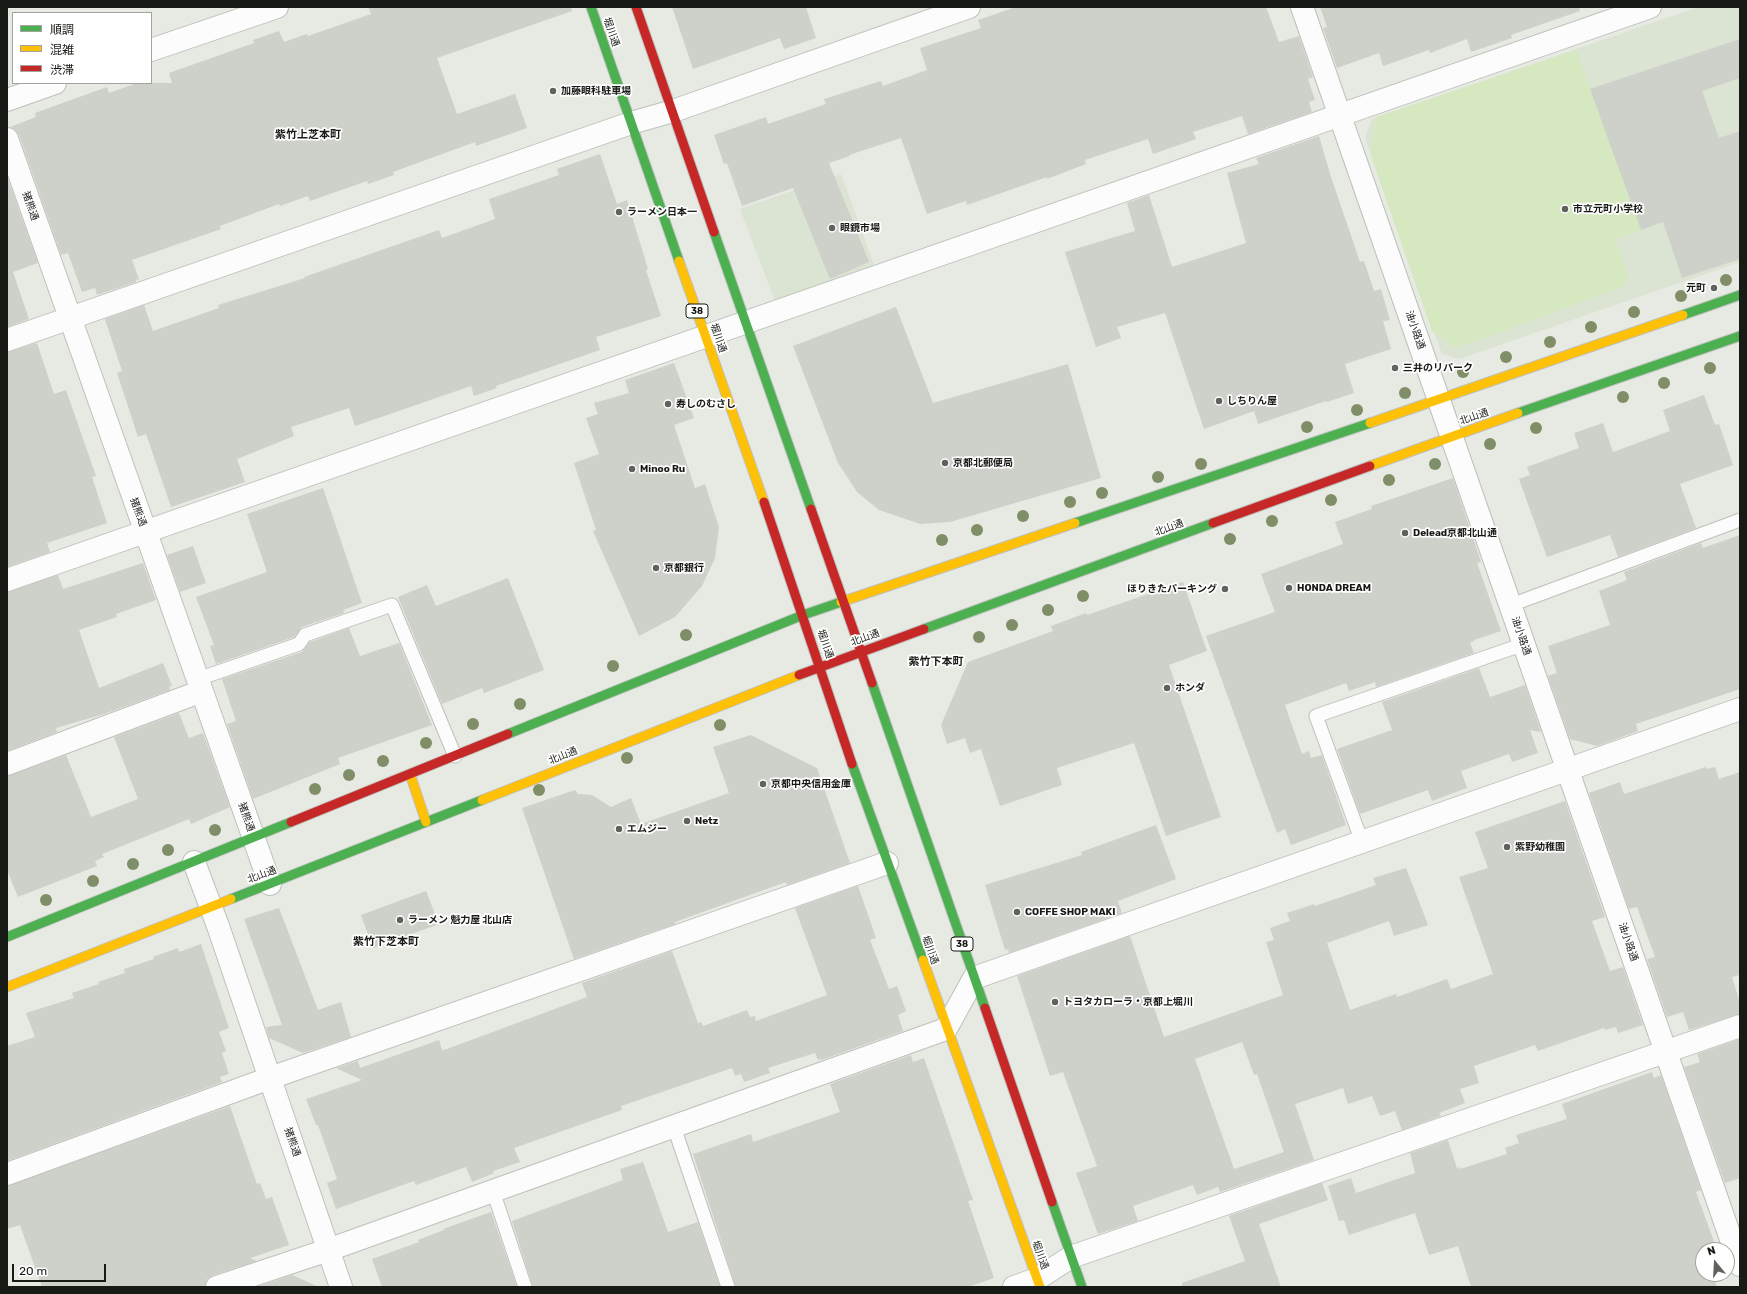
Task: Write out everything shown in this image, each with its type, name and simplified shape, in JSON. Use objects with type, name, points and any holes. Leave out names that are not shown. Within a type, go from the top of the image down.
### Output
[{"type":"street","points":[[152,50],[277,7]]},
{"type":"street","name":"堀川通","points":[[591,7],[821,666],[849,756],[1038,1283]]},
{"type":"street","name":"38","points":[[636,7],[1082,1287]]},
{"type":"street","points":[[7,340],[632,123],[673,111],[969,7]]},
{"type":"street","name":"油小路通","points":[[1302,7],[1740,1265]]},
{"type":"street","points":[[7,580],[1650,7]]},
{"type":"street","points":[[7,100],[52,84]]},
{"type":"street","name":"猪熊通","points":[[7,139],[270,884]]},
{"type":"street","points":[[7,937],[803,615],[1439,400],[1740,294]]},
{"type":"street","name":"北山通","points":[[7,987],[821,666],[1452,436],[1740,336]]},
{"type":"street","points":[[7,764],[200,685]]},
{"type":"street","points":[[217,1287],[328,1250],[946,1029],[974,978],[1740,709]]},
{"type":"street","points":[[410,774],[426,822]]},
{"type":"street","name":"猪熊通","points":[[194,862],[211,907],[341,1287]]},
{"type":"street","points":[[7,1174],[270,1078],[887,864]]},
{"type":"street","points":[[1014,1287],[1038,1283],[1071,1257],[1666,1053],[1740,1026]]},
{"type":"lane","points":[[1511,605],[1740,520]]},
{"type":"lane","points":[[200,685],[299,644],[304,636],[392,605],[455,756]]},
{"type":"lane","points":[[1362,842],[1316,716],[1524,644]]},
{"type":"lane","points":[[674,1127],[728,1287]]},
{"type":"lane","points":[[493,1191],[525,1287]]},
{"type":"shaded area","name":"市立元町小学校","points":[[1699,7],[1740,7],[1740,262],[1459,359],[1442,354],[1365,138],[1372,119]]},
{"type":"shaded area","points":[[841,174],[874,265],[775,301],[740,209]]},
{"type":"green space","points":[[1576,50],[1641,230],[1615,239],[1628,275],[1623,287],[1456,348],[1432,331],[1371,156],[1376,117]]},
{"type":"building","points":[[368,7],[571,7],[572,11],[437,58],[457,114],[515,94],[527,128],[476,146],[475,142],[393,172],[394,175],[368,184],[367,181],[310,201],[308,196],[280,206],[279,204],[220,226],[221,229],[132,260],[139,279],[136,280],[136,282],[97,295],[95,288],[82,292],[68,253],[61,255],[19,135],[10,127],[36,117],[35,113],[107,87],[109,93],[134,84],[172,83],[169,73],[254,43],[253,40],[279,31],[284,42],[307,34],[308,36],[371,14]]},
{"type":"building","points":[[672,7],[806,7],[816,38],[784,49],[780,38],[693,69]]},
{"type":"building","points":[[1016,7],[1266,7],[1279,42],[1299,36],[1313,77],[1308,79],[1315,100],[1309,102],[1312,112],[1248,134],[1242,116],[1193,132],[1196,139],[1153,154],[1148,139],[1085,160],[1086,164],[1047,179],[1047,177],[967,205],[966,201],[927,214],[901,138],[849,155],[850,156],[829,163],[869,262],[830,279],[793,188],[742,206],[727,163],[724,164],[714,135],[766,117],[768,124],[826,104],[824,99],[881,81],[883,86],[927,70],[920,48],[981,28],[978,20]]},
{"type":"building","points":[[1320,7],[1579,7],[1580,11],[1511,35],[1512,38],[1471,52],[1467,39],[1430,53],[1429,50],[1383,66],[1379,53],[1337,68],[1323,28],[1327,27]]},
{"type":"building","points":[[1740,39],[1740,78],[1702,91],[1719,138],[1740,131],[1740,259],[1682,278],[1663,222],[1641,230],[1590,89]]},
{"type":"building","points":[[1319,136],[1331,177],[1360,262],[1364,261],[1374,291],[1381,289],[1390,320],[1383,321],[1391,349],[1345,364],[1354,393],[1258,424],[1254,411],[1204,429],[1165,313],[1117,327],[1121,338],[1096,347],[1065,252],[1135,231],[1127,203],[1149,195],[1172,267],[1246,243],[1227,173],[1259,164],[1256,158]]},
{"type":"building","points":[[600,154],[617,204],[627,200],[648,269],[646,270],[661,316],[596,337],[600,350],[496,386],[497,388],[474,396],[471,386],[355,426],[349,408],[291,427],[294,436],[237,459],[245,482],[171,507],[146,434],[138,437],[117,373],[122,371],[105,319],[144,305],[153,331],[219,308],[218,305],[305,278],[304,277],[439,230],[442,238],[495,219],[489,199],[559,175],[557,169]]},
{"type":"building","points":[[7,177],[38,263],[13,272],[29,319],[7,327]]},
{"type":"building","points":[[896,307],[933,403],[1068,364],[1101,478],[950,522],[920,524],[879,510],[857,492],[838,463],[793,346]]},
{"type":"building","points":[[37,343],[54,394],[66,390],[96,476],[92,477],[107,523],[47,543],[50,552],[7,567],[7,352]]},
{"type":"building","points":[[674,363],[694,418],[674,425],[695,488],[705,484],[719,527],[715,558],[702,586],[675,617],[639,636],[593,531],[596,530],[574,463],[599,454],[586,418],[598,414],[594,403],[629,393],[625,380]]},
{"type":"building","points":[[1704,395],[1715,425],[1719,424],[1733,465],[1680,484],[1696,528],[1618,557],[1610,535],[1547,557],[1519,479],[1530,475],[1527,467],[1579,448],[1574,433],[1603,423],[1613,452],[1670,431],[1663,410]]},
{"type":"building","points":[[1453,478],[1481,562],[1477,563],[1501,631],[1474,640],[1470,643],[1474,653],[1376,687],[1375,682],[1349,691],[1346,683],[1285,705],[1302,754],[1309,751],[1311,758],[1322,755],[1346,825],[1291,845],[1285,829],[1277,833],[1206,636],[1275,612],[1261,574],[1343,544],[1335,522],[1372,509],[1371,506]]},
{"type":"building","points":[[323,488],[362,603],[343,610],[344,613],[302,627],[294,637],[216,664],[210,646],[214,645],[196,597],[267,572],[247,514]]},
{"type":"building","points":[[1740,535],[1740,689],[1636,724],[1638,731],[1597,746],[1570,739],[1548,676],[1557,673],[1548,646],[1610,625],[1599,591],[1627,580],[1624,572],[1701,543],[1703,548]]},
{"type":"building","points":[[193,546],[206,583],[180,592],[167,555]]},
{"type":"building","points":[[143,563],[156,600],[116,614],[117,617],[79,630],[99,688],[163,663],[172,686],[169,687],[170,690],[104,714],[56,728],[57,732],[7,751],[7,592],[58,575],[63,589]]},
{"type":"building","points":[[508,578],[544,670],[484,693],[482,688],[442,704],[398,597],[427,585],[436,606]]},
{"type":"building","points":[[1183,582],[1207,651],[1169,665],[1221,817],[1166,836],[1134,743],[1057,768],[1062,785],[1000,806],[981,749],[970,753],[965,738],[947,744],[941,725],[968,662],[1053,631],[1051,626],[1086,613],[1087,615]]},
{"type":"building","points":[[349,628],[360,656],[399,643],[432,725],[338,758],[340,764],[253,799],[227,724],[236,721],[222,679],[302,652],[310,642]]},
{"type":"building","points":[[1479,668],[1490,697],[1525,685],[1541,732],[1530,730],[1538,753],[1512,762],[1509,754],[1461,771],[1467,788],[1432,801],[1428,790],[1360,814],[1337,749],[1392,730],[1382,702]]},
{"type":"building","points":[[179,713],[189,738],[203,733],[230,807],[191,824],[189,819],[102,854],[104,857],[95,861],[97,866],[18,897],[7,870],[7,776],[66,755],[91,817],[138,799],[114,737]]},
{"type":"building","points":[[751,735],[817,768],[850,863],[787,885],[786,882],[675,922],[675,924],[574,959],[522,808],[575,790],[578,794],[592,795],[611,807],[631,798],[641,824],[729,793],[713,747]]},
{"type":"building","points":[[1706,767],[1706,769],[1715,767],[1719,779],[1740,772],[1740,975],[1732,977],[1740,1003],[1740,1014],[1689,1030],[1683,1012],[1667,1017],[1647,959],[1655,957],[1637,907],[1629,909],[1589,793],[1620,782],[1624,794]]},
{"type":"building","points":[[1565,801],[1605,917],[1592,921],[1610,971],[1623,967],[1643,1025],[1618,1033],[1616,1027],[1605,1030],[1604,1028],[1538,1051],[1535,1045],[1474,1066],[1479,1083],[1460,1089],[1465,1103],[1439,1113],[1441,1116],[1402,1130],[1395,1111],[1380,1116],[1372,1096],[1348,1104],[1343,1088],[1295,1104],[1314,1160],[1220,1192],[1218,1187],[1197,1195],[1193,1185],[1133,1206],[1138,1221],[1098,1234],[1076,1173],[1097,1166],[1063,1072],[1050,1076],[1017,976],[1130,936],[1164,1037],[1283,995],[1266,942],[1274,940],[1270,928],[1290,921],[1287,913],[1314,904],[1315,906],[1376,885],[1373,878],[1406,868],[1428,925],[1394,936],[1389,921],[1327,943],[1350,1010],[1396,994],[1397,997],[1447,979],[1451,989],[1493,974],[1459,877],[1488,868],[1475,832]],"holes":[[[1242,1042],[1254,1075],[1257,1074],[1284,1152],[1234,1169],[1195,1059]]]},
{"type":"building","points":[[1156,825],[1176,879],[1118,901],[1122,913],[1009,953],[1008,949],[1005,950],[985,885],[1082,855],[1081,852]]},
{"type":"building","points":[[858,886],[876,938],[870,940],[889,989],[897,986],[906,1011],[898,1015],[903,1031],[821,1060],[818,1060],[815,1053],[768,1068],[770,1073],[744,1082],[741,1074],[735,1076],[732,1068],[621,1106],[622,1110],[514,1148],[520,1162],[493,1171],[494,1173],[472,1182],[466,1167],[416,1185],[414,1181],[336,1209],[327,1183],[337,1179],[318,1125],[316,1125],[306,1099],[362,1080],[336,1068],[358,1061],[360,1068],[439,1040],[442,1050],[447,1049],[587,997],[582,983],[672,951],[698,1023],[701,1022],[703,1026],[747,1010],[750,1017],[755,1016],[756,1021],[827,995],[795,908]]},
{"type":"building","name":"ラーメン 魁力屋 北山店","points":[[426,891],[439,924],[373,948],[361,915]]},
{"type":"building","points":[[279,908],[318,1010],[341,1002],[351,1037],[303,1053],[269,1038],[266,1027],[282,1025],[244,919]]},
{"type":"building","points":[[201,944],[229,1028],[219,1032],[226,1051],[222,1053],[229,1074],[220,1077],[222,1082],[7,1161],[7,1046],[35,1037],[26,1013],[74,998],[72,993],[125,973],[124,969],[154,959],[153,957],[178,948],[179,952]]},
{"type":"building","points":[[1740,1039],[1740,1178],[1725,1183],[1684,1067],[1700,1062],[1697,1054]]},
{"type":"building","points":[[911,1055],[913,1062],[924,1058],[973,1200],[968,1201],[994,1278],[968,1287],[736,1287],[693,1154],[751,1134],[753,1142],[840,1112],[830,1084]]},
{"type":"building","points":[[1652,1072],[1654,1078],[1661,1075],[1701,1190],[1696,1192],[1714,1242],[1695,1242],[1695,1282],[1715,1282],[1717,1287],[1471,1287],[1458,1246],[1429,1255],[1415,1213],[1349,1235],[1344,1220],[1339,1221],[1328,1186],[1351,1178],[1356,1193],[1415,1173],[1410,1153],[1448,1140],[1457,1168],[1460,1167],[1460,1169],[1507,1154],[1505,1148],[1519,1143],[1516,1135],[1567,1119],[1562,1104]]},
{"type":"building","points":[[230,1106],[257,1184],[260,1183],[266,1199],[272,1197],[289,1245],[250,1258],[257,1261],[213,1275],[207,1279],[205,1287],[42,1287],[20,1225],[7,1229],[7,1186]]},
{"type":"building","points":[[643,1162],[668,1232],[698,1222],[720,1287],[533,1287],[512,1221],[623,1180],[620,1169]]},
{"type":"building","points":[[1322,1183],[1328,1200],[1259,1224],[1281,1287],[1182,1287],[1182,1283],[1245,1261],[1229,1216]]},
{"type":"building","points":[[491,1212],[517,1287],[382,1287],[372,1259],[419,1242],[418,1240],[444,1230],[443,1229]]},
{"type":"building","points":[[292,1275],[319,1287],[257,1287]]},
{"type":"traffic: fast","points":[[591,7],[679,261]]},
{"type":"traffic: fast","points":[[714,232],[811,509]]},
{"type":"traffic: fast","points":[[1683,315],[1740,295]]},
{"type":"traffic: fast","points":[[1518,413],[1740,336]]},
{"type":"traffic: fast","points":[[1075,523],[1370,423]]},
{"type":"traffic: fast","points":[[924,629],[1213,523]]},
{"type":"traffic: fast","points":[[508,734],[803,615],[841,602]]},
{"type":"traffic: fast","points":[[872,683],[985,1008]]},
{"type":"traffic: fast","points":[[852,764],[923,960]]},
{"type":"traffic: fast","points":[[231,899],[482,800]]},
{"type":"traffic: fast","points":[[7,937],[291,822]]},
{"type":"traffic: fast","points":[[1052,1202],[1082,1287]]},
{"type":"traffic: slow","points":[[679,261],[764,502]]},
{"type":"traffic: slow","points":[[1370,423],[1683,315]]},
{"type":"traffic: slow","points":[[1370,466],[1518,413]]},
{"type":"traffic: slow","points":[[841,602],[1075,523]]},
{"type":"traffic: slow","points":[[482,800],[799,675]]},
{"type":"traffic: slow","points":[[410,774],[426,822]]},
{"type":"traffic: slow","points":[[7,987],[231,899]]},
{"type":"traffic: slow","points":[[923,960],[1040,1287]]},
{"type":"traffic: jam","points":[[636,7],[714,232]]},
{"type":"traffic: jam","points":[[1213,523],[1370,466]]},
{"type":"traffic: jam","points":[[764,502],[852,764]]},
{"type":"traffic: jam","points":[[811,509],[872,683]]},
{"type":"traffic: jam","points":[[799,675],[924,629]]},
{"type":"traffic: jam","points":[[291,822],[508,734]]},
{"type":"traffic: jam","points":[[985,1008],[1052,1202]]},
{"type":"place","name":"加藤眼科駐車場","points":[[553,91]]},
{"type":"place","name":"市立元町小学校","points":[[1565,209]]},
{"type":"place","name":"ラーメン日本一","points":[[619,212]]},
{"type":"place","name":"眼鏡市場","points":[[832,228]]},
{"type":"place","name":"元町","points":[[1714,288]]},
{"type":"place","name":"三井のリパーク","points":[[1395,368]]},
{"type":"place","name":"しちりん屋","points":[[1219,401]]},
{"type":"place","name":"寿しのむさし","points":[[668,404]]},
{"type":"place","name":"京都北郵便局","points":[[945,463]]},
{"type":"place","name":"Minoo Ru","points":[[632,469]]},
{"type":"place","name":"Delead京都北山通","points":[[1405,533]]},
{"type":"place","name":"京都銀行","points":[[656,568]]},
{"type":"place","name":"HONDA DREAM","points":[[1289,588]]},
{"type":"place","name":"ほりきたパーキング","points":[[1225,589]]},
{"type":"place","name":"ホンダ","points":[[1167,688]]},
{"type":"place","name":"京都中央信用金庫","points":[[763,784]]},
{"type":"place","name":"Netz","points":[[687,821]]},
{"type":"place","name":"エムジー","points":[[619,829]]},
{"type":"place","name":"紫野幼稚園","points":[[1507,847]]},
{"type":"place","name":"COFFE SHOP MAKI","points":[[1017,912]]},
{"type":"place","name":"ラーメン 魁力屋 北山店","points":[[400,920]]},
{"type":"place","name":"トヨタカローラ・京都上堀川","points":[[1055,1002]]},
{"type":"district","name":"紫竹上芝本町","points":[[308,135]]},
{"type":"district","name":"紫竹下本町","points":[[936,662]]},
{"type":"district","name":"紫竹下芝本町","points":[[386,942]]}]
